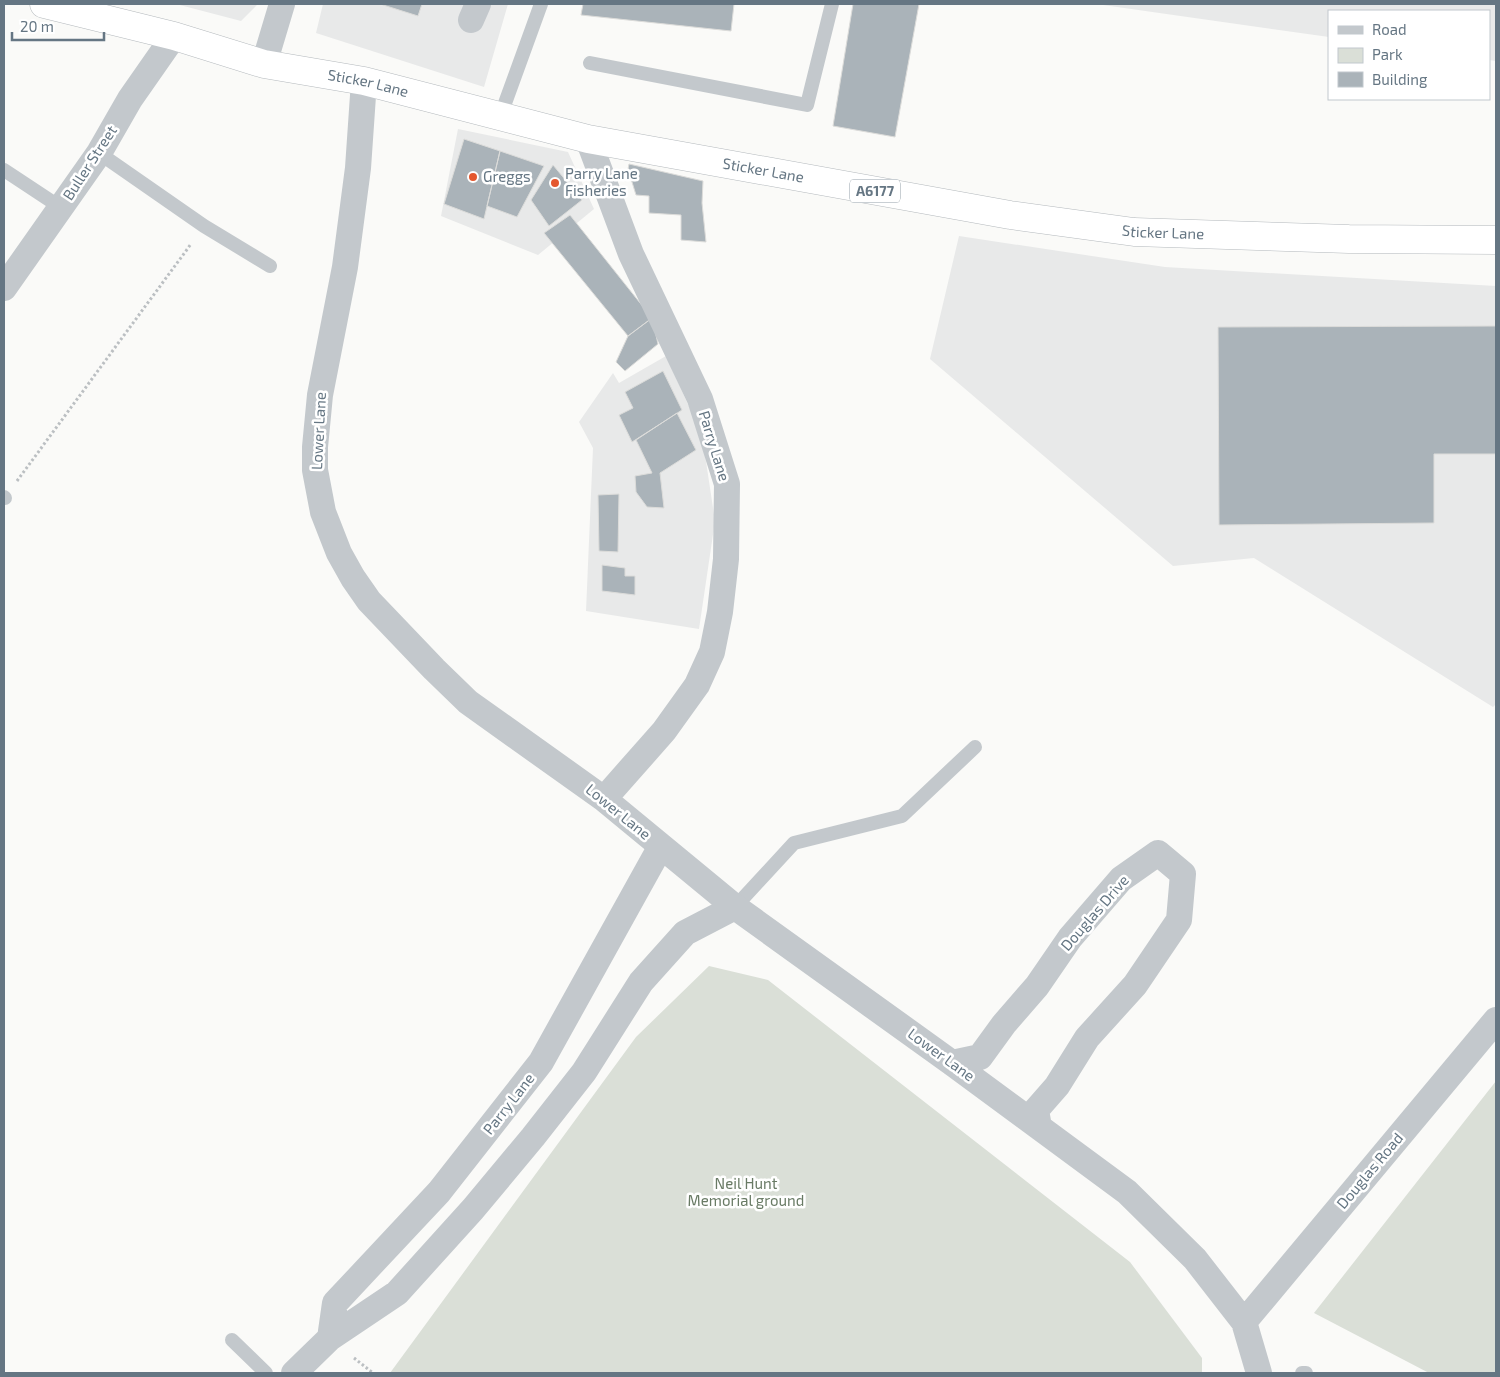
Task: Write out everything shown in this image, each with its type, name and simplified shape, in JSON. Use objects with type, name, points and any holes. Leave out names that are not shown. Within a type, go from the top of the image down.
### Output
[{"type":"highway","name":"Sticker Lane","points":[[44,4],[174,36],[264,64],[364,81],[588,139],[1010,216],[1134,232],[1349,239],[1496,240]]},
{"type":"street","points":[[264,64],[282,4]]},
{"type":"street","name":"Buller Street","points":[[4,288],[98,153],[130,99],[174,36]]},
{"type":"street","name":"Lower Lane","points":[[364,81],[358,168],[345,268],[320,395],[315,447],[315,470],[323,512],[339,553],[364,593],[434,669],[468,702],[604,798],[735,907],[1127,1192],[1195,1259],[1244,1322],[1258,1373]]},
{"type":"street","name":"Parry Lane","points":[[588,139],[631,254],[700,399],[727,484],[726,559],[720,612],[712,652],[697,685],[664,731],[604,798]]},
{"type":"street","name":"Parry Lane","points":[[330,1338],[335,1303],[439,1192],[541,1062],[661,846]]},
{"type":"street","name":"Douglas Drive","points":[[952,1063],[980,1057],[1004,1024],[1037,986],[1070,938],[1121,878],[1158,853],[1183,874],[1179,920],[1135,986],[1087,1038],[1057,1086],[1036,1110],[1040,1128]]},
{"type":"street","points":[[294,1373],[330,1338],[397,1293],[473,1209],[584,1072],[641,982],[685,933],[735,907]]},
{"type":"street","name":"Douglas Road","points":[[1244,1322],[1496,1020]]},
{"type":"lane","points":[[500,117],[541,4]]},
{"type":"lane","points":[[590,63],[807,105],[832,4]]},
{"type":"lane","points":[[98,153],[204,226],[270,266]]},
{"type":"lane","points":[[4,170],[60,207]]},
{"type":"lane","points":[[735,907],[794,843],[902,816],[975,747]]},
{"type":"lane","points":[[232,1340],[266,1373]]},
{"type":"path","points":[[4,498],[204,226]]},
{"type":"shaded area","points":[[176,4],[258,4],[241,21]]},
{"type":"shaded area","points":[[323,4],[508,4],[484,87],[316,33]]},
{"type":"shaded area","points":[[1096,4],[1496,4],[1496,61],[1490,60],[1490,10],[1328,10],[1328,37]]},
{"type":"shaded area","points":[[458,129],[568,152],[594,209],[538,255],[441,216]]},
{"type":"shaded area","points":[[959,236],[1165,267],[1496,286],[1496,704],[1493,707],[1254,558],[1173,566],[930,359]]},
{"type":"shaded area","points":[[666,356],[702,435],[715,521],[699,629],[586,611],[593,448],[579,422],[613,373],[619,383]]},
{"type":"green space","name":"Neil Hunt Memorial ground","points":[[709,966],[768,980],[1130,1262],[1202,1358],[1202,1373],[390,1373],[636,1037]]},
{"type":"green space","points":[[1496,1081],[1496,1373],[1429,1373],[1314,1313]]},
{"type":"building","points":[[380,4],[422,4],[418,16]]},
{"type":"building","points":[[583,4],[734,4],[731,31],[581,15]]},
{"type":"building","points":[[853,4],[919,4],[895,137],[833,126]]},
{"type":"building","name":"Greggs","points":[[464,139],[500,151],[484,219],[444,204]]},
{"type":"building","points":[[500,151],[544,166],[517,217],[487,206]]},
{"type":"building","points":[[629,164],[703,181],[702,203],[706,242],[681,240],[681,215],[649,213],[649,196],[636,195],[628,169]]},
{"type":"building","name":"Parry Lane Fisheries","points":[[553,165],[582,200],[549,226],[531,200]]},
{"type":"building","points":[[570,215],[652,318],[628,336],[544,233]]},
{"type":"building","points":[[652,318],[658,344],[625,371],[616,362],[628,336]]},
{"type":"building","points":[[1496,326],[1496,454],[1434,454],[1434,523],[1219,525],[1218,327]]},
{"type":"building","points":[[663,371],[682,410],[632,442],[619,415],[633,408],[625,392]]},
{"type":"building","points":[[677,413],[696,450],[660,473],[664,508],[647,507],[636,492],[635,476],[652,473],[636,440]]},
{"type":"building","points":[[619,494],[618,552],[599,551],[598,495]]},
{"type":"building","points":[[602,565],[625,568],[625,576],[635,576],[635,595],[602,591]]},
{"type":"place","name":"Greggs","points":[[473,177]]},
{"type":"place","name":"Parry Lane Fisheries","points":[[555,183]]}]
